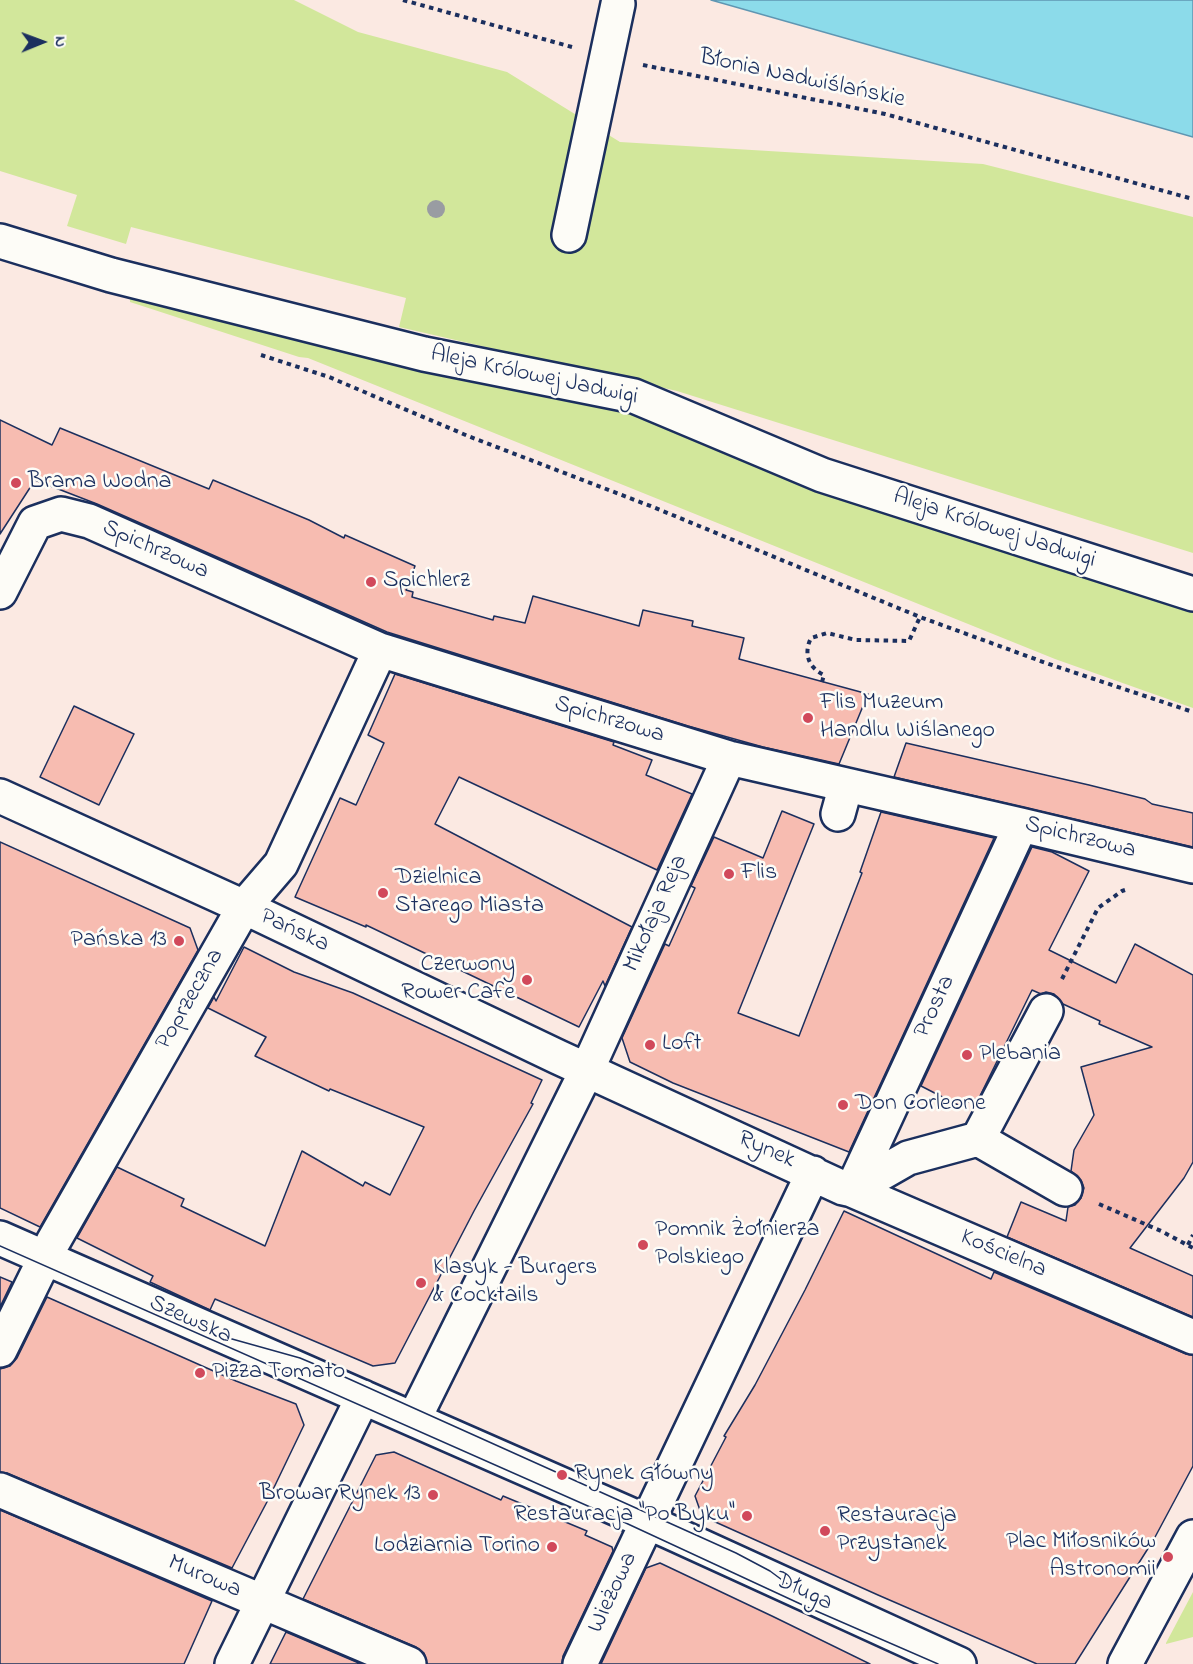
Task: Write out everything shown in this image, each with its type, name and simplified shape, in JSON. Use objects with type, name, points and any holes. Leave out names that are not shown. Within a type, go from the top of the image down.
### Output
[{"type":"street","points":[[570,235],[618,4]]},
{"type":"street","name":"Aleja Królowej Jadwigi","points":[[0,241],[111,275],[424,354],[633,396],[822,475],[1193,594]]},
{"type":"street","name":"Spichrzowa","points":[[0,592],[35,523],[61,514],[89,521],[380,650],[729,758],[842,799],[1021,825],[1193,866]]},
{"type":"street","name":"Poprzeczna","points":[[0,1350],[45,1257],[244,908],[281,864],[380,650]]},
{"type":"street","name":"Mikołaja Reja","points":[[587,1070],[729,758]]},
{"type":"street","name":"Pańska","points":[[0,796],[587,1070]]},
{"type":"street","name":"Prosta","points":[[852,1190],[1021,825]]},
{"type":"street","points":[[978,1139],[1046,1011]]},
{"type":"street","points":[[414,1419],[587,1070]]},
{"type":"street","name":"Rynek","points":[[587,1070],[813,1173],[647,1522]]},
{"type":"street","points":[[852,1190],[908,1158],[978,1139],[1065,1189]]},
{"type":"street","name":"Kościelna","points":[[813,1173],[843,1188],[1193,1337]]},
{"type":"street","name":"Szewska","points":[[0,1238],[371,1401]]},
{"type":"street","points":[[232,1664],[262,1602],[371,1401],[647,1522]]},
{"type":"street","name":"Murowa","points":[[0,1490],[409,1664]]},
{"type":"street","name":"Wieżowa","points":[[580,1664],[647,1522]]},
{"type":"street","name":"Długa","points":[[647,1522],[959,1664]]},
{"type":"street","points":[[1125,1664],[1193,1537]]},
{"type":"path","name":"Błonia Nadwiślańskie","points":[[403,0],[606,57],[885,114],[1193,200]]},
{"type":"path","points":[[468,436],[653,507],[920,617],[1046,663],[1193,712]]},
{"type":"path","points":[[822,682],[824,675],[813,670],[808,659],[807,646],[811,638],[827,633],[856,640],[909,641],[920,617]]},
{"type":"path","points":[[1046,1011],[1098,908],[1122,891],[1133,890]]},
{"type":"path","points":[[1065,1189],[1161,1231],[1191,1247],[1193,1235]]},
{"type":"green space","points":[[0,0],[294,0],[358,32],[507,72],[620,142],[983,164],[1193,217],[1193,553],[677,391],[399,327],[406,298],[131,227],[126,244],[67,226],[77,195],[0,171]]},
{"type":"green space","points":[[130,298],[414,363],[590,397],[799,479],[1193,612],[1193,708],[1055,659],[308,358],[130,302]]},
{"type":"green space","points":[[1193,1592],[1193,1637],[1166,1644],[1166,1643]]},
{"type":"water","points":[[711,0],[1193,0],[1193,137]]},
{"type":"building","points":[[0,420],[52,445],[60,428],[209,489],[213,480],[309,520],[344,538],[345,535],[415,566],[406,590],[413,592],[412,597],[493,620],[494,616],[525,623],[533,596],[639,626],[643,610],[693,621],[692,626],[744,638],[739,659],[868,694],[839,764],[763,747],[688,726],[387,632],[97,504],[35,480],[0,534]]},
{"type":"building","points":[[395,674],[614,742],[613,745],[652,760],[646,775],[692,794],[657,870],[459,777],[435,824],[632,927],[605,986],[603,981],[579,1027],[366,925],[366,927],[295,897],[340,798],[356,805],[384,743],[368,735]]},
{"type":"building","points":[[74,706],[134,734],[99,805],[40,777]]},
{"type":"building","points":[[906,743],[1089,785],[1145,799],[1152,804],[1193,813],[1193,847],[894,777]]},
{"type":"building","points":[[782,811],[814,824],[738,1013],[799,1036],[862,873],[860,872],[881,812],[994,838],[849,1152],[673,1083],[630,1062],[622,1038],[665,944],[669,946],[695,888],[691,886],[714,837],[763,858]]},
{"type":"building","points":[[0,842],[190,928],[198,950],[40,1227],[0,1208]]},
{"type":"building","points":[[1032,847],[1052,852],[1089,871],[1049,950],[1116,983],[1135,944],[1193,975],[1193,1162],[1184,1178],[1130,1248],[1193,1276],[1193,1317],[1007,1237],[1021,1202],[1066,1221],[1068,1207],[1075,1205],[1081,1198],[1084,1188],[1081,1180],[1071,1171],[1074,1150],[1094,1115],[1081,1067],[1152,1047],[1099,1024],[1100,1021],[1063,1004],[1054,994],[1046,992],[1041,994],[1032,990],[979,1098],[958,1105],[921,1086]]},
{"type":"building","points":[[244,947],[294,972],[353,993],[542,1080],[531,1103],[533,1104],[395,1363],[373,1366],[215,1299],[210,1310],[150,1282],[153,1276],[77,1238],[117,1167],[184,1199],[181,1206],[265,1246],[302,1151],[363,1186],[365,1182],[390,1195],[424,1127],[330,1089],[329,1091],[255,1056],[266,1037],[208,1008],[214,997],[216,1001]]},
{"type":"building","points":[[844,1211],[991,1279],[994,1272],[1193,1355],[1193,1466],[1154,1539],[1075,1664],[1037,1664],[702,1516],[695,1496],[726,1437],[724,1436],[755,1385]]},
{"type":"building","points":[[0,1277],[12,1282],[0,1307]]},
{"type":"building","points":[[47,1297],[236,1381],[296,1404],[304,1425],[232,1568],[0,1472],[0,1369],[10,1366],[17,1358]]},
{"type":"building","points":[[394,1452],[501,1500],[503,1496],[587,1531],[585,1535],[612,1547],[613,1551],[563,1656],[562,1664],[427,1664],[424,1653],[416,1647],[303,1599],[376,1455]]},
{"type":"building","points":[[0,1510],[212,1601],[184,1664],[0,1664]]},
{"type":"building","points":[[660,1563],[870,1664],[601,1664],[646,1568]]},
{"type":"building","points":[[286,1632],[361,1664],[270,1664]]},
{"type":"tram line","points":[[0,1246],[615,1518],[807,1607],[938,1664]]},
{"type":"tram line","points":[[207,1332],[300,1358],[338,1374],[736,1553],[770,1571],[813,1603]]},
{"type":"place","name":"Brama Wodna","points":[[16,483]]},
{"type":"place","name":"Spichlerz","points":[[371,582]]},
{"type":"place","name":"Flis Muzeum Handlu Wiślanego","points":[[808,718]]},
{"type":"place","name":"Flis","points":[[729,874]]},
{"type":"place","name":"Dzielnica Starego Miasta","points":[[383,893]]},
{"type":"place","name":"Pańska 13","points":[[179,941]]},
{"type":"place","name":"Czerwony Rower Cafe","points":[[527,980]]},
{"type":"place","name":"Loft","points":[[650,1045]]},
{"type":"place","name":"Plebania","points":[[967,1055]]},
{"type":"place","name":"Don Corleone","points":[[843,1105]]},
{"type":"place","name":"Pomnik Żołnierza Polskiego","points":[[643,1245]]},
{"type":"place","name":"Klasyk - Burgers & Cocktails","points":[[421,1283]]},
{"type":"place","name":"Pizza Tomato","points":[[200,1373]]},
{"type":"place","name":"Rynek Główny","points":[[562,1475]]},
{"type":"place","name":"Browar Rynek 13","points":[[433,1495]]},
{"type":"place","name":"Restauracja \"Po Byku\"","points":[[747,1516]]},
{"type":"place","name":"Restauracja Przystanek","points":[[825,1531]]},
{"type":"place","name":"Lodziarnia Torino","points":[[552,1547]]},
{"type":"place","name":"Plac Miłosników Astronomii","points":[[1168,1557]]}]
